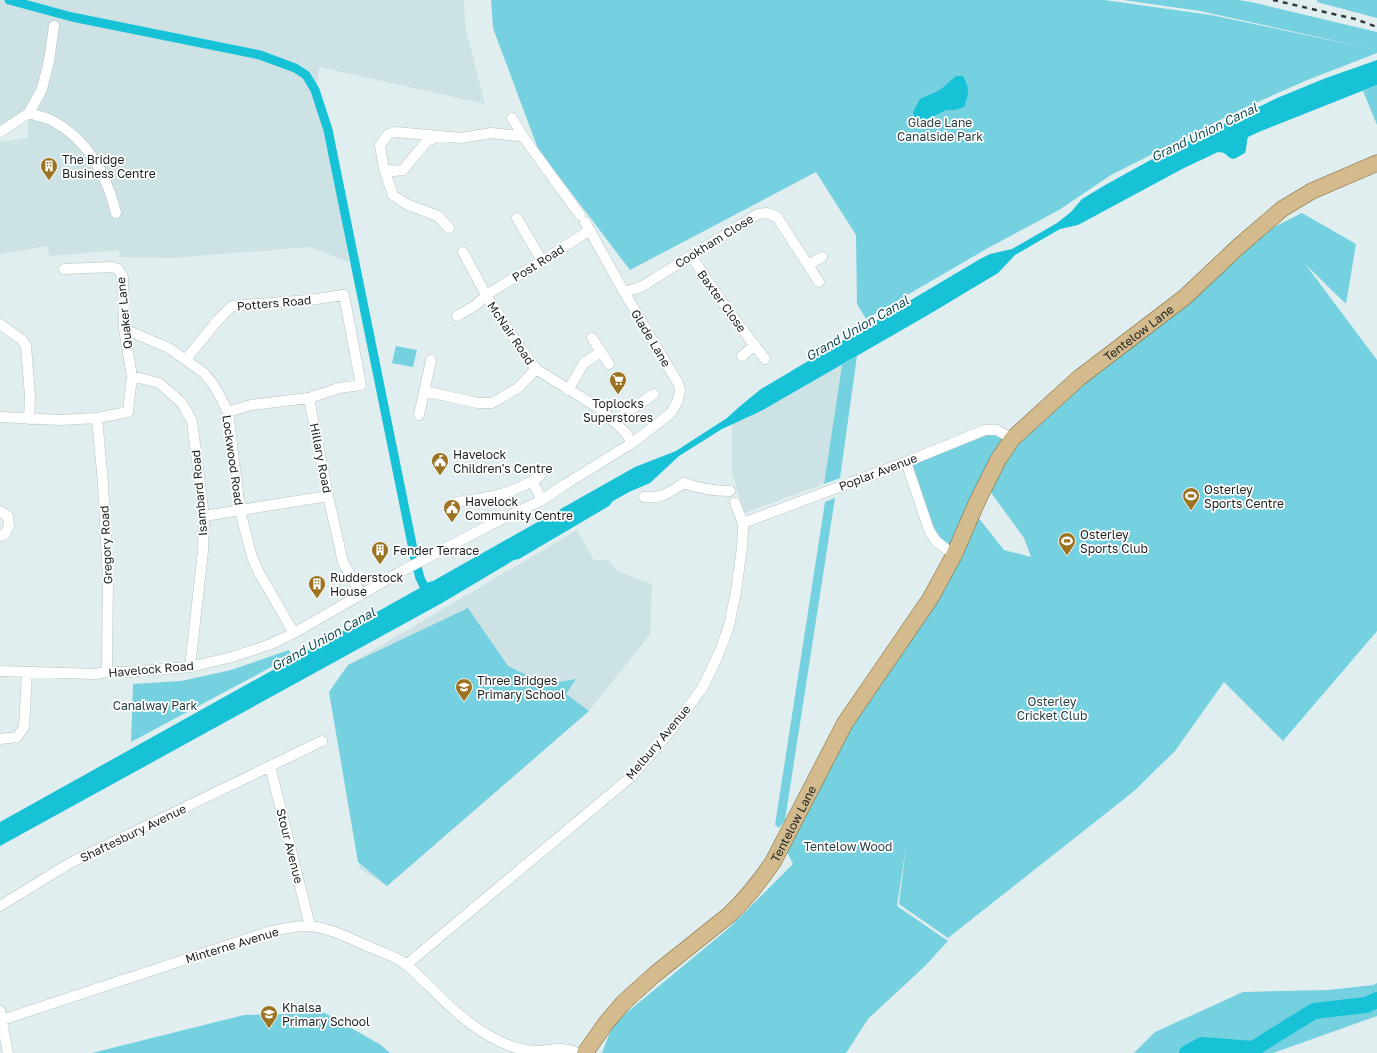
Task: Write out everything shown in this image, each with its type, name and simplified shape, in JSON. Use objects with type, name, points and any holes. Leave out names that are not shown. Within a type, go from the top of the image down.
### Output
[{"type":"main road","name":"Tentelow Lane","points":[[585,1053],[606,1023],[624,1002],[654,975],[729,915],[762,878],[773,862],[845,723],[930,599],[954,555],[977,502],[998,460],[1012,440],[1079,378],[1185,297],[1238,247],[1282,209],[1312,191],[1377,163]]},
{"type":"street","points":[[0,132],[29,113],[42,88],[49,61],[53,29]]},
{"type":"street","points":[[29,113],[52,121],[69,132],[86,147],[102,172],[112,196],[116,213]]},
{"type":"street","name":"Glade Lane","points":[[512,118],[522,135],[585,222],[624,292],[678,383],[680,390],[678,400],[671,413],[632,443]]},
{"type":"street","points":[[448,228],[438,216],[406,204],[393,195],[384,169],[380,146],[388,134],[396,132],[462,138],[491,133],[518,136],[522,135]]},
{"type":"street","points":[[391,190],[393,181],[427,141],[440,136]]},
{"type":"street","points":[[384,169],[394,171],[403,170]]},
{"type":"street","name":"Cookham Close","points":[[624,292],[641,287],[758,214],[768,213],[777,217],[819,282]]},
{"type":"street","points":[[517,218],[542,261]]},
{"type":"street","name":"Post Road","points":[[457,316],[476,305],[486,295],[542,261],[585,222]]},
{"type":"street","name":"McNair Road","points":[[463,252],[486,295],[519,346],[536,369],[602,410],[626,433],[632,443]]},
{"type":"street","name":"Baxter Close","points":[[691,256],[727,309],[765,360]]},
{"type":"street","points":[[808,265],[822,257]]},
{"type":"street","name":"Quaker Lane","points":[[64,270],[107,266],[121,272],[123,277],[124,330],[132,376],[128,412],[97,418]]},
{"type":"street","name":"Potters Road","points":[[186,360],[218,320],[232,306],[309,300],[341,295],[361,385],[339,388],[309,398]]},
{"type":"street","points":[[0,324],[22,340],[26,346],[30,396],[29,419]]},
{"type":"street","name":"Lockwood Road","points":[[124,330],[169,348],[204,373],[215,388],[228,412],[240,510],[252,557],[258,571],[294,633]]},
{"type":"street","points":[[592,338],[609,364]]},
{"type":"street","points":[[742,356],[755,345]]},
{"type":"street","points":[[568,390],[584,363],[601,352]]},
{"type":"street","points":[[419,415],[431,360]]},
{"type":"street","points":[[424,391],[478,404],[492,403],[518,388],[536,369]]},
{"type":"street","name":"Isambard Road","points":[[132,376],[159,382],[182,403],[192,421],[204,516],[203,551],[190,667]]},
{"type":"street","points":[[614,421],[654,394]]},
{"type":"street","points":[[228,412],[251,405],[309,398]]},
{"type":"street","name":"Hillary Road","points":[[309,398],[328,496],[343,562],[361,595]]},
{"type":"street","points":[[0,417],[60,420],[97,418]]},
{"type":"street","name":"Gregory Road","points":[[97,418],[103,483],[108,579],[107,672]]},
{"type":"street","name":"Poplar Avenue","points":[[743,522],[906,462],[985,430],[997,430],[1012,440]]},
{"type":"street","name":"Havelock Road","points":[[0,671],[95,674],[190,667],[232,657],[271,644],[294,633],[433,554],[542,500],[564,484],[632,443]]},
{"type":"street","points":[[906,462],[929,530],[936,541],[954,555]]},
{"type":"street","points":[[457,502],[483,499],[513,491],[536,478],[542,500]]},
{"type":"street","points":[[644,497],[654,498],[666,495],[684,483],[699,489],[730,491]]},
{"type":"street","points":[[204,516],[328,496]]},
{"type":"street","name":"Melbury Avenue","points":[[406,965],[632,776],[672,729],[703,687],[722,646],[729,626],[736,591],[742,548],[743,522],[735,503]]},
{"type":"street","points":[[0,511],[8,516],[9,526],[5,534],[0,536]]},
{"type":"street","points":[[0,739],[17,737],[24,727],[26,672]]},
{"type":"street","name":"Shaftesbury Avenue","points":[[0,906],[70,863],[322,741]]},
{"type":"street","name":"Stour Avenue","points":[[270,766],[310,926]]},
{"type":"street","name":"Minterne Avenue","points":[[1,1016],[268,932],[294,927],[310,926],[332,931],[395,958],[406,965],[472,1026],[509,1046],[526,1050],[560,1048],[577,1053]]},
{"type":"street","points":[[1,1016],[8,1053]]},
{"type":"shaded area","points":[[0,0],[464,0],[465,26],[485,104],[319,67],[316,103],[328,136],[349,262],[309,247],[171,258],[120,257],[119,250],[50,256],[46,246],[0,254],[0,142],[28,138],[28,115],[0,127]]},
{"type":"shaded area","points":[[1377,60],[1377,85],[1248,137],[1245,153],[1234,159],[1230,158],[1224,153],[1218,152],[1184,168],[1078,225],[1060,229],[1015,255],[998,273],[928,315],[761,411],[722,429],[679,456],[650,483],[613,501],[609,506],[442,603],[0,846],[0,822],[635,467],[676,451],[727,418],[761,389],[980,259],[990,254],[1012,249],[1057,223],[1071,212],[1082,199],[1107,184],[1156,157],[1277,98],[1326,78]]},
{"type":"shaded area","points":[[956,76],[963,76],[967,84],[968,94],[964,107],[955,110],[946,110],[924,121],[918,121],[914,117],[913,112],[920,99],[940,90]]},
{"type":"shaded area","points":[[842,365],[824,484],[744,513],[732,473],[732,424],[761,411]]},
{"type":"shaded area","name":"Three Bridges Primary School","points":[[577,530],[594,560],[608,560],[617,571],[652,584],[650,634],[589,711],[387,886],[360,869],[329,692],[348,665]]},
{"type":"green space","name":"Glade Lane Canalside Park","points":[[491,0],[1104,0],[1211,15],[1377,50],[1377,53],[1305,81],[1242,109],[1111,175],[1059,210],[988,248],[866,319],[857,304],[856,235],[816,172],[630,270],[538,149],[493,28]]},
{"type":"green space","points":[[1123,0],[1238,0],[1251,2],[1377,32],[1377,50],[1200,11]]},
{"type":"green space","points":[[1317,0],[1377,0],[1377,18],[1317,2]]},
{"type":"green space","points":[[1377,85],[1377,125],[1363,91]]},
{"type":"green space","points":[[1302,213],[1356,244],[1346,304],[1306,265],[1377,360],[1377,631],[1283,741],[1224,682],[1175,751],[1133,792],[948,938],[899,904],[906,846],[897,906],[948,941],[924,967],[868,1019],[846,1053],[602,1053],[613,1024],[729,928],[793,864],[783,844],[813,784],[905,649],[977,516],[1004,550],[1031,557],[1024,538],[992,494],[989,484],[1001,458],[1077,387],[1262,233]]},
{"type":"green space","points":[[396,346],[417,350],[413,367],[392,363]]},
{"type":"green space","points":[[857,356],[840,478],[824,484],[842,365]]},
{"type":"green space","points":[[985,430],[1012,439],[954,555],[936,541],[906,462]]},
{"type":"green space","points":[[835,498],[785,820],[779,828],[775,825],[825,502]]},
{"type":"green space","name":"Three Bridges Primary School","points":[[468,608],[508,666],[541,682],[542,685],[576,679],[566,694],[589,711],[387,886],[358,862],[329,692],[348,665]]},
{"type":"green space","name":"Canalway Park","points":[[289,650],[292,656],[131,742],[133,684],[181,681],[231,670]]},
{"type":"green space","points":[[1377,983],[1377,1016],[1273,1053],[1134,1053],[1155,1032],[1243,992],[1328,990],[1373,985]]},
{"type":"green space","name":"Khalsa Primary School","points":[[325,1013],[381,1045],[390,1053],[92,1053],[244,1015]]},
{"type":"waterway","points":[[9,0],[72,17],[260,55],[295,68],[306,75],[315,90],[328,130],[415,559],[420,578],[429,596]]},
{"type":"waterway","points":[[1187,1053],[1202,1045],[1253,1049],[1314,1011],[1366,1005],[1377,1000]]},
{"type":"railway","points":[[1273,0],[1355,19],[1377,27]]},
{"type":"place","name":"The Bridge Business Centre","points":[[49,181]]},
{"type":"place","name":"Toplocks Superstores","points":[[618,395]]},
{"type":"place","name":"Havelock Children's Centre","points":[[440,476]]},
{"type":"place","name":"Osterley Sports Centre","points":[[1191,511]]},
{"type":"place","name":"Havelock Community Centre","points":[[452,523]]},
{"type":"place","name":"Osterley Sports Club","points":[[1067,556]]},
{"type":"place","name":"Fender Terrace","points":[[380,565]]},
{"type":"place","name":"Rudderstock House","points":[[317,599]]},
{"type":"place","name":"Three Bridges Primary School","points":[[464,702]]},
{"type":"place","name":"Khalsa Primary School","points":[[269,1029]]},
{"type":"water label","name":"Grand Union Canal","points":[[1204,132]]},
{"type":"water label","name":"Grand Union Canal","points":[[857,328]]},
{"type":"water label","name":"Grand Union Canal","points":[[323,639]]},
{"type":"park label","name":"Osterley Cricket Club","points":[[1052,708]]},
{"type":"park label","name":"Tentelow Wood","points":[[848,846]]}]
